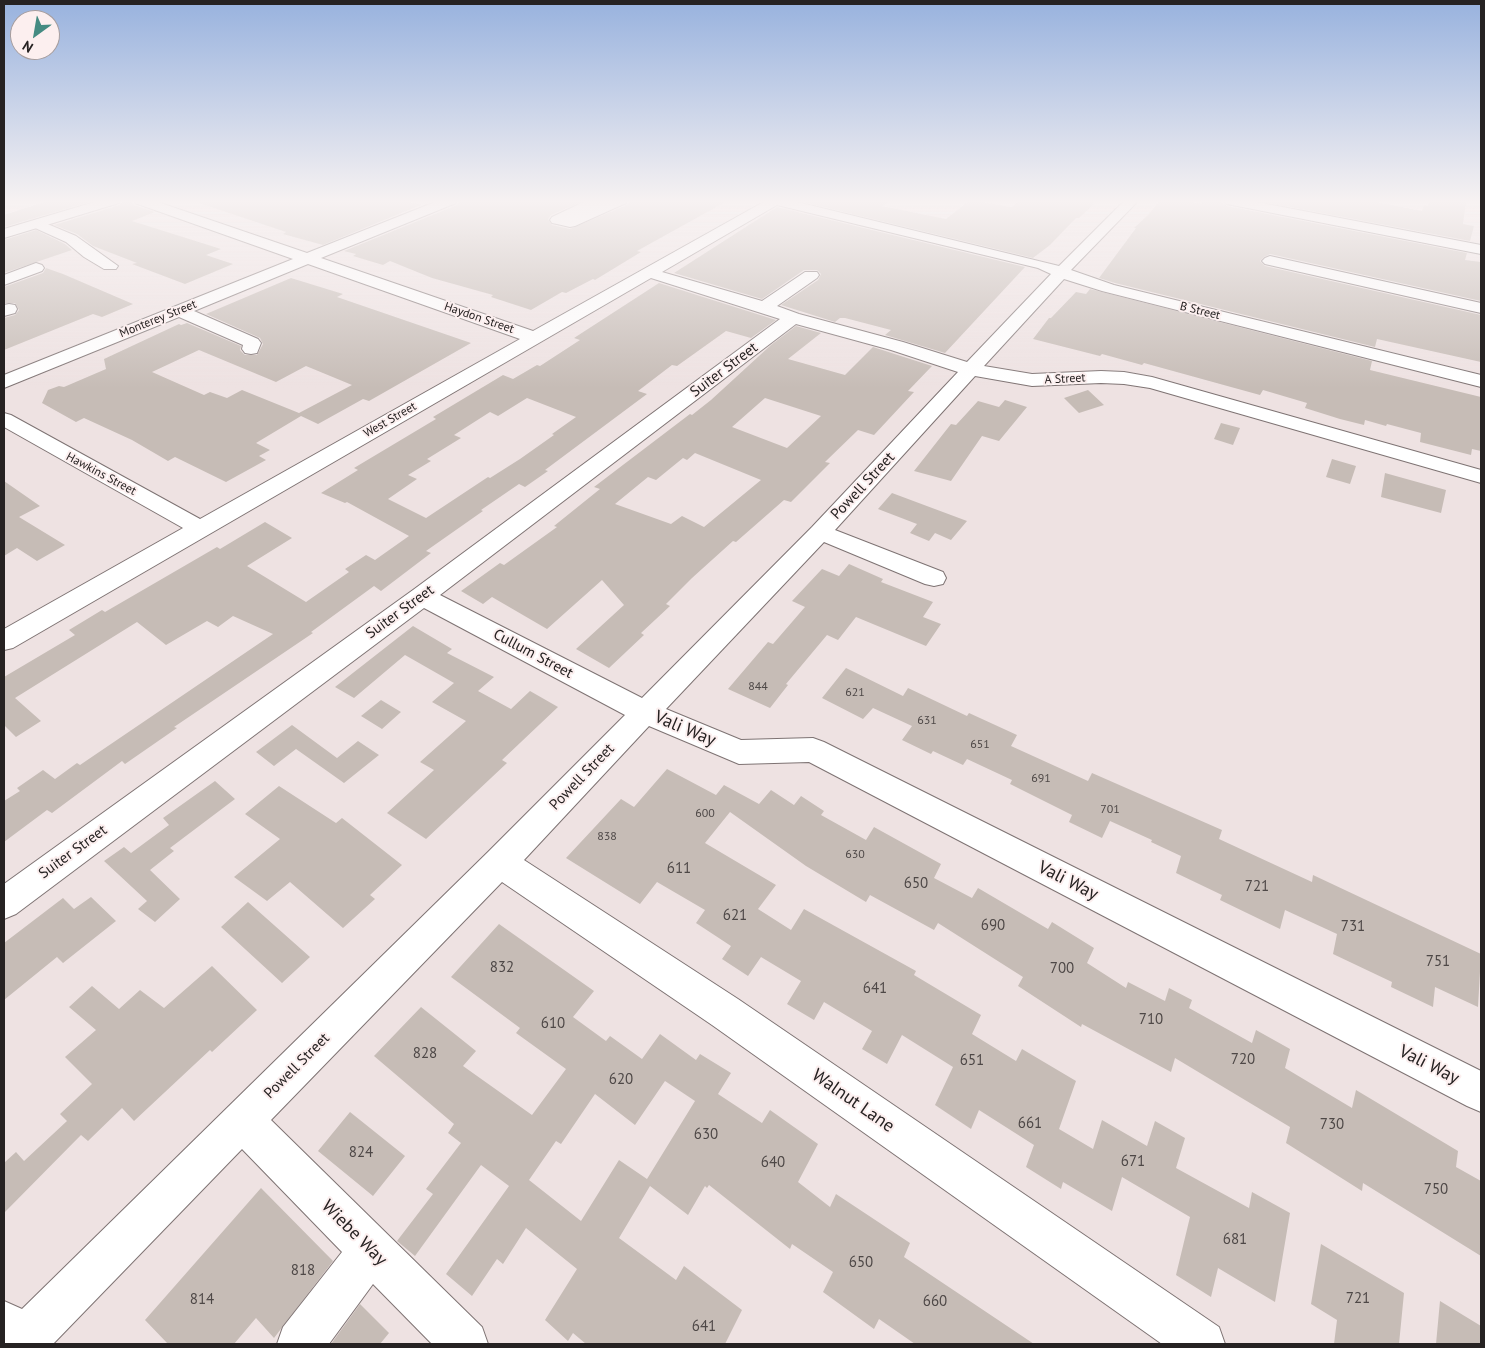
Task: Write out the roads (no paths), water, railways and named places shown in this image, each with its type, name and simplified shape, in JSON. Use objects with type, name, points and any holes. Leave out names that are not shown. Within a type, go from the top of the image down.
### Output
[{"type":"street","points":[[105,263],[110,266]]},
{"type":"street","name":"Monterey Street","points":[[4,382],[296,263]]},
{"type":"street","name":"Haydon Street","points":[[322,263],[535,338]]},
{"type":"street","name":"West Street","points":[[4,641],[666,263]]},
{"type":"street","name":"B Street","points":[[1034,263],[1079,280],[1108,288],[1481,381]]},
{"type":"street","name":"Powell Street","points":[[19,1344],[500,862],[820,532],[1071,263]]},
{"type":"street","points":[[1279,263],[1481,308]]},
{"type":"street","points":[[4,280],[36,268]]},
{"type":"street","name":"A Street","points":[[650,272],[764,307],[793,318],[897,346],[972,370],[1032,380],[1101,377],[1124,378],[1152,383],[1481,477]]},
{"type":"street","points":[[764,307],[811,275]]},
{"type":"street","points":[[178,310],[240,337],[252,344],[251,349]]},
{"type":"street","name":"Suiter Street","points":[[4,903],[422,596],[793,318]]},
{"type":"street","name":"Hawkins Street","points":[[4,419],[199,528]]},
{"type":"street","points":[[820,532],[934,578]]},
{"type":"street","name":"Cullum Street","points":[[422,596],[644,712]]},
{"type":"street","name":"Vali Way","points":[[644,712],[739,752],[813,750],[1481,1092]]},
{"type":"street","name":"Walnut Lane","points":[[500,862],[725,1012],[1202,1344]]},
{"type":"street","name":"Wiebe Way","points":[[243,1121],[465,1344]]},
{"type":"street","points":[[300,1344],[371,1250]]},
{"type":"street","points":[[4,1324],[19,1344]]}]
